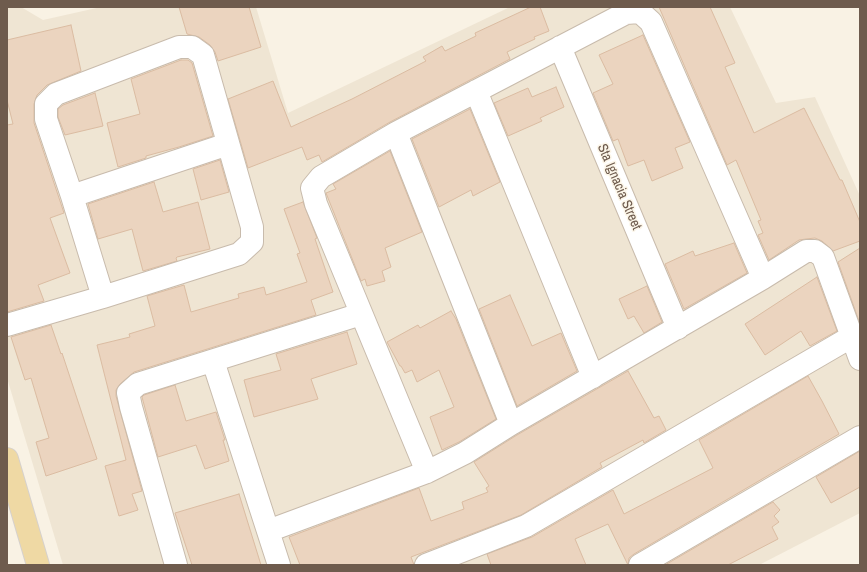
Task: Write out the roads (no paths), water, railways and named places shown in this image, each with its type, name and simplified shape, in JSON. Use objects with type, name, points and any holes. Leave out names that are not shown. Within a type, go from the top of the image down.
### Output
[{"type":"main road","points":[[7,459],[38,565]]},
{"type":"street","points":[[427,472],[316,204],[312,188],[321,177],[396,133],[626,13],[640,12],[651,22],[763,278]]},
{"type":"street","points":[[7,325],[103,297],[239,254],[252,242],[252,227],[203,55],[192,47],[179,47],[56,94],[46,104],[46,119],[72,196],[103,297]]},
{"type":"street","name":"Sta Ignacia Street","points":[[560,47],[678,328]]},
{"type":"street","points":[[476,91],[593,377]]},
{"type":"street","points":[[396,133],[512,424]]},
{"type":"street","points":[[72,196],[228,144]]},
{"type":"street","points":[[268,531],[427,472],[465,453],[512,424],[763,278],[806,251],[815,251],[822,257],[860,359]]},
{"type":"street","points":[[176,565],[130,407],[128,393],[138,384],[361,314]]},
{"type":"street","points":[[426,565],[526,526],[851,337]]},
{"type":"street","points":[[212,361],[279,565]]},
{"type":"street","points":[[640,565],[860,436]]}]
